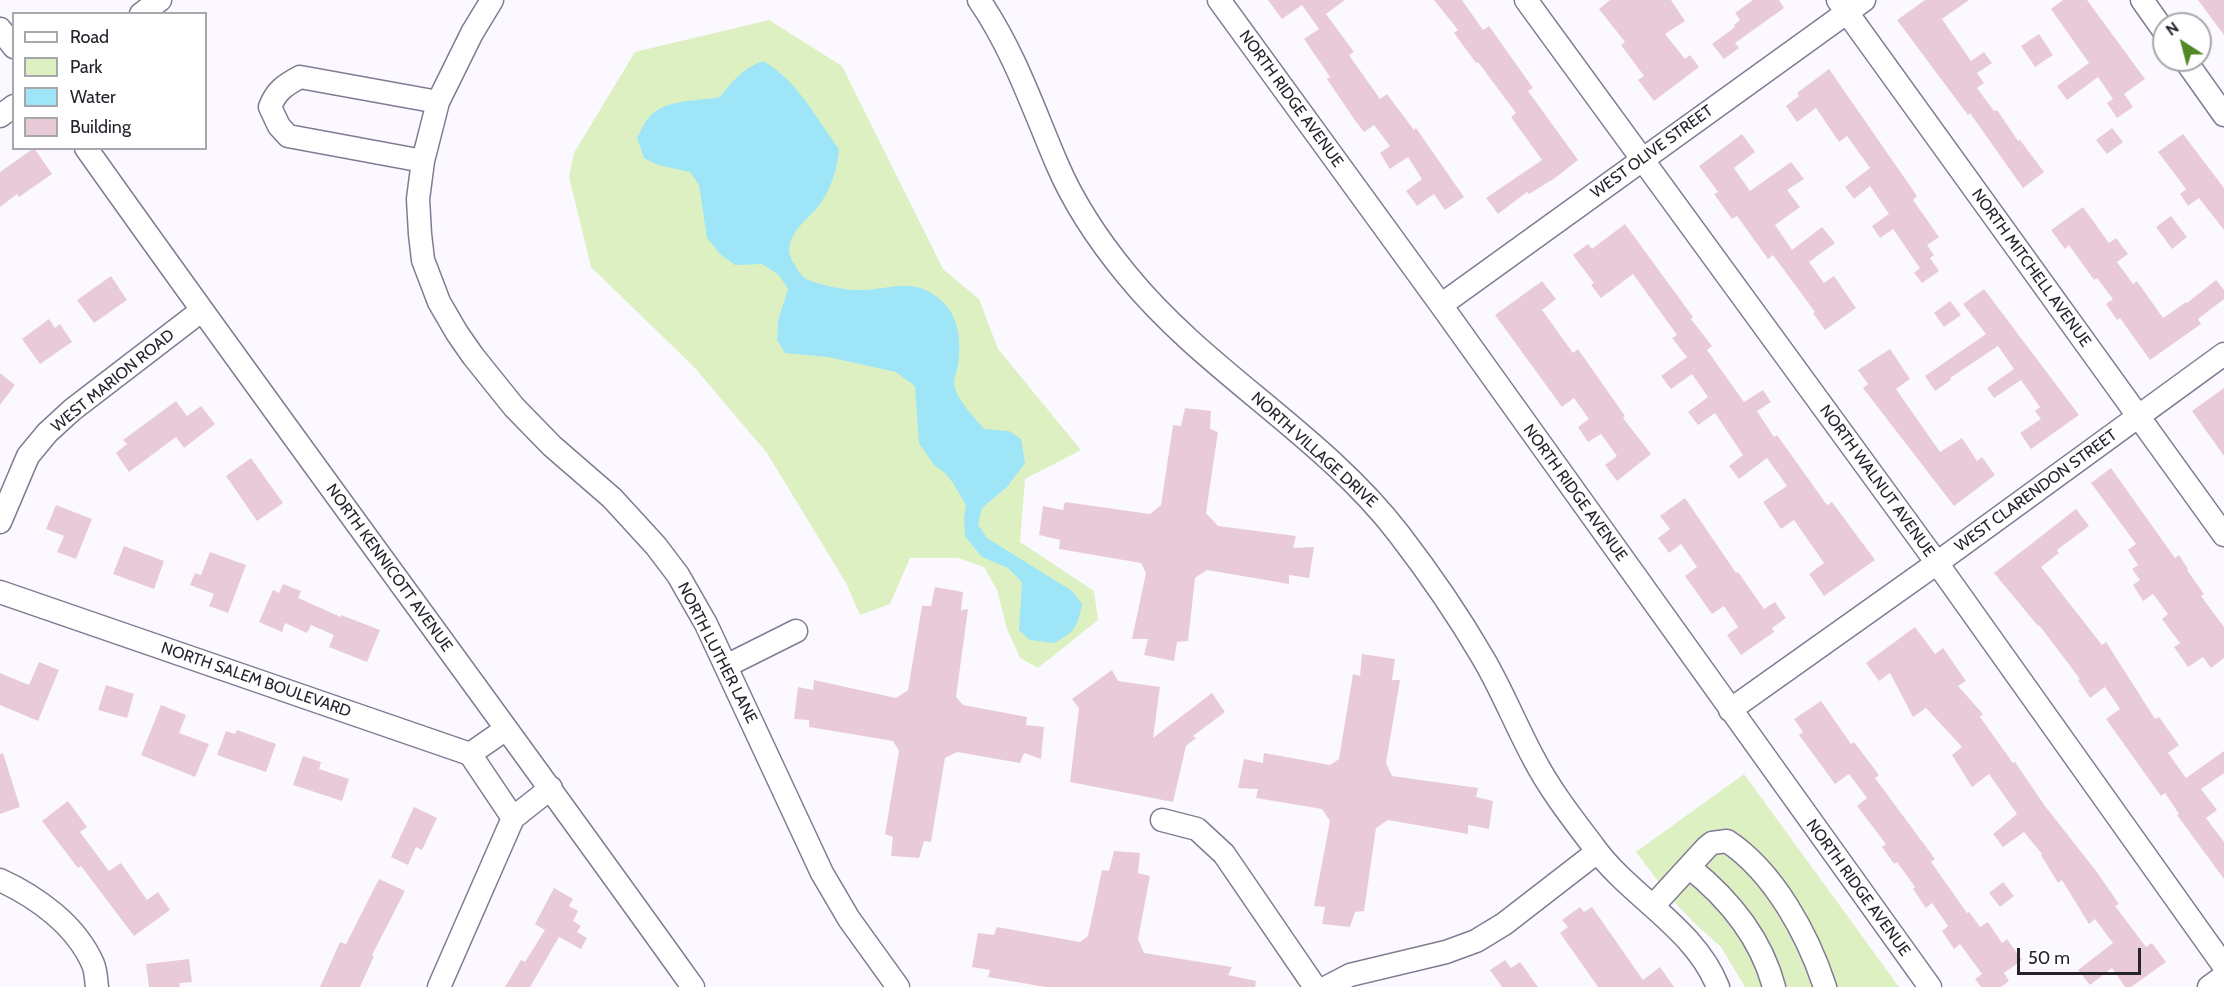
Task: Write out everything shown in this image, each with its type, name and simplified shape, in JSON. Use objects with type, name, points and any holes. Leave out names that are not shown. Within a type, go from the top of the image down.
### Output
[{"type":"street","points":[[144,12],[160,0]]},
{"type":"street","name":"NORTH LUTHER LANE","points":[[492,0],[472,33],[438,102],[423,161],[418,199],[423,260],[439,302],[482,369],[531,426],[612,498],[656,546],[690,594],[832,891],[849,920],[898,987]]},
{"type":"street","name":"NORTH VILLAGE DRIVE","points":[[979,0],[995,23],[1019,70],[1058,167],[1085,218],[1106,248],[1139,290],[1172,323],[1333,464],[1375,505],[1451,606],[1485,660],[1535,762],[1555,794],[1597,852],[1616,873],[1690,943],[1718,987]]},
{"type":"street","name":"NORTH RIDGE AVENUE","points":[[1219,0],[1441,305],[1930,987]]},
{"type":"street","name":"NORTH WALNUT AVENUE","points":[[1526,0],[1937,563],[2224,966]]},
{"type":"street","points":[[2142,0],[2152,14]]},
{"type":"street","name":"WEST OLIVE STREET","points":[[1441,305],[1850,4]]},
{"type":"street","name":"NORTH MITCHELL AVENUE","points":[[1850,4],[2224,535]]},
{"type":"street","points":[[0,29],[12,44]]},
{"type":"street","points":[[2194,72],[2224,115]]},
{"type":"street","points":[[423,161],[288,136],[279,126],[270,107],[275,94],[300,77],[438,102]]},
{"type":"street","name":"NORTH KENNICOTT AVENUE","points":[[87,150],[201,311],[551,788],[693,987]]},
{"type":"street","name":"WEST MARION ROAD","points":[[0,522],[28,456],[48,433],[72,410],[201,311]]},
{"type":"street","name":"WEST CLARENDON STREET","points":[[1731,710],[2224,354]]},
{"type":"street","name":"NORTH SALEM BOULEVARD","points":[[0,592],[470,754]]},
{"type":"street","points":[[726,666],[796,631]]},
{"type":"street","points":[[506,729],[470,754],[513,818]]},
{"type":"street","points":[[439,987],[513,818],[551,788]]},
{"type":"street","points":[[1162,820],[1197,829],[1224,854],[1315,987]]},
{"type":"street","points":[[1653,906],[1712,843],[1727,841],[1733,844],[1783,897],[1799,924],[1825,987]]},
{"type":"street","points":[[1327,987],[1350,975],[1446,952],[1476,941],[1504,924],[1597,852]]},
{"type":"street","points":[[1689,867],[1719,894],[1744,924],[1765,957],[1774,987]]},
{"type":"street","points":[[0,880],[21,890],[65,924],[82,945],[94,966],[97,987]]},
{"type":"street","points":[[2209,987],[2224,976]]},
{"type":"green space","points":[[769,20],[842,66],[943,269],[979,299],[998,349],[1081,450],[1025,479],[1020,542],[1094,591],[1098,620],[1038,668],[1020,658],[1007,629],[997,590],[984,567],[958,558],[910,558],[890,604],[860,615],[846,583],[767,453],[694,367],[591,267],[569,177],[574,153],[635,52]]},
{"type":"green space","points":[[1744,774],[1899,987],[1745,987],[1721,947],[1670,897],[1636,852]]},
{"type":"water","points":[[763,61],[786,78],[796,89],[839,149],[831,185],[820,204],[795,232],[789,247],[790,256],[806,279],[817,283],[855,290],[900,286],[921,288],[942,301],[953,315],[959,340],[958,365],[954,378],[958,396],[984,429],[1009,431],[1021,439],[1025,463],[1007,487],[982,508],[978,525],[987,538],[1072,591],[1082,604],[1074,628],[1054,643],[1030,640],[1019,630],[1022,582],[1008,568],[982,557],[965,536],[966,505],[953,483],[934,465],[919,443],[915,386],[896,372],[828,357],[785,353],[777,340],[778,321],[788,289],[779,275],[762,264],[735,265],[720,254],[707,238],[699,185],[690,172],[658,165],[644,158],[637,138],[647,119],[656,111],[673,104],[720,97],[739,76],[750,67]]},
{"type":"building","points":[[1268,0],[1345,0],[1326,14],[1354,52],[1349,55],[1380,99],[1387,94],[1414,130],[1416,128],[1464,197],[1445,210],[1434,194],[1417,206],[1406,191],[1422,179],[1408,157],[1390,169],[1380,153],[1390,146],[1374,125],[1364,132],[1354,119],[1327,79],[1330,77],[1304,39],[1319,29],[1302,5],[1282,19]]},
{"type":"building","points":[[1434,0],[1462,0],[1483,30],[1489,26],[1533,88],[1528,91],[1578,160],[1555,178],[1529,194],[1527,192],[1498,214],[1486,198],[1542,160],[1511,117],[1516,113],[1454,33],[1458,30]]},
{"type":"building","points":[[1610,0],[1671,0],[1685,21],[1665,34],[1685,59],[1690,55],[1699,67],[1654,101],[1638,80],[1644,76],[1621,45],[1625,42],[1599,9]]},
{"type":"building","points":[[1753,0],[1779,0],[1784,8],[1735,43],[1739,48],[1724,59],[1712,44],[1735,27],[1734,25],[1740,20],[1735,13]]},
{"type":"building","points":[[1925,0],[1969,0],[1942,19],[1971,61],[1984,52],[1992,63],[1977,73],[1984,83],[1977,88],[1994,111],[1997,110],[2018,141],[2020,140],[2044,172],[2023,188],[1970,113],[1968,115],[1897,20]]},
{"type":"building","points":[[2063,0],[2087,0],[2145,79],[2124,94],[2133,107],[2117,118],[2107,103],[2113,99],[2098,77],[2067,100],[2057,86],[2089,63],[2051,9]]},
{"type":"building","points":[[2198,0],[2224,0],[2224,35],[2212,19],[2212,12],[2207,12]]},
{"type":"building","points":[[2039,34],[2053,55],[2035,67],[2021,46]]},
{"type":"building","points":[[1829,69],[1917,196],[1913,200],[1939,237],[1927,245],[1934,255],[1930,258],[1939,271],[1922,283],[1914,273],[1920,268],[1893,229],[1880,238],[1872,226],[1889,214],[1870,186],[1854,199],[1845,187],[1870,168],[1847,136],[1839,142],[1816,108],[1797,122],[1786,106],[1799,96],[1797,93]]},
{"type":"building","points":[[2112,128],[2123,142],[2107,154],[2096,140]]},
{"type":"building","points":[[1742,134],[1755,152],[1734,168],[1750,191],[1791,162],[1804,179],[1787,190],[1800,207],[1775,225],[1792,250],[1822,227],[1835,243],[1809,262],[1824,283],[1834,276],[1856,308],[1825,330],[1813,313],[1815,312],[1773,255],[1768,259],[1737,216],[1732,219],[1714,194],[1718,192],[1699,166]]},
{"type":"building","points":[[2183,134],[2224,188],[2224,230],[2199,198],[2188,206],[2180,194],[2186,189],[2158,152]]},
{"type":"building","points":[[31,150],[35,150],[52,174],[19,197],[17,194],[0,207],[0,172]]},
{"type":"building","points":[[2083,207],[2109,243],[2116,238],[2128,254],[2117,262],[2133,284],[2137,281],[2163,318],[2216,280],[2224,290],[2224,299],[2198,319],[2201,324],[2150,360],[2120,318],[2117,320],[2106,304],[2113,299],[2097,278],[2094,280],[2069,245],[2065,249],[2051,230]]},
{"type":"building","points":[[2171,216],[2187,237],[2172,249],[2156,227]]},
{"type":"building","points":[[1625,224],[1693,317],[1691,319],[1712,346],[1707,350],[1744,402],[1763,390],[1771,402],[1757,411],[1774,437],[1777,435],[1827,505],[1832,502],[1875,560],[1824,596],[1809,574],[1824,563],[1794,520],[1781,529],[1763,502],[1787,486],[1767,458],[1739,479],[1729,466],[1743,455],[1715,413],[1698,425],[1688,412],[1708,397],[1692,374],[1671,389],[1661,376],[1687,357],[1672,338],[1677,335],[1633,274],[1601,298],[1591,285],[1594,283],[1573,255],[1588,244],[1592,249]]},
{"type":"building","points":[[111,276],[127,300],[94,323],[77,300]]},
{"type":"building","points":[[1542,281],[1556,299],[1542,310],[1573,353],[1578,349],[1625,416],[1623,418],[1651,454],[1617,481],[1605,465],[1617,456],[1601,434],[1588,442],[1578,427],[1589,419],[1574,398],[1562,407],[1495,315]]},
{"type":"building","points":[[1984,289],[2079,415],[2031,449],[2020,433],[2041,419],[2035,411],[2040,407],[2021,380],[1994,398],[1987,388],[2014,369],[1998,346],[1950,378],[1951,380],[1935,391],[1925,376],[1986,334],[1963,304]]},
{"type":"building","points":[[1950,301],[1961,315],[1944,327],[1934,313]]},
{"type":"building","points":[[49,319],[55,328],[60,324],[72,342],[40,364],[22,339]]},
{"type":"building","points":[[1890,349],[1910,379],[1896,389],[1940,452],[1962,438],[1977,461],[1982,457],[1995,475],[1954,506],[1863,388],[1868,384],[1858,370]]},
{"type":"building","points":[[0,373],[15,385],[0,405]]},
{"type":"building","points":[[2224,388],[2224,456],[2192,411]]},
{"type":"building","points":[[176,401],[187,416],[201,406],[215,424],[184,448],[176,437],[129,472],[116,453],[127,444],[123,440]]},
{"type":"building","points":[[1185,408],[1211,411],[1210,429],[1218,432],[1206,513],[1218,526],[1296,536],[1293,548],[1314,547],[1309,578],[1289,575],[1289,584],[1207,570],[1195,578],[1188,641],[1177,642],[1174,661],[1144,655],[1148,639],[1132,639],[1146,573],[1141,563],[1059,549],[1060,540],[1039,535],[1043,506],[1063,510],[1065,502],[1150,514],[1161,505],[1173,425],[1181,426]]},
{"type":"building","points":[[251,458],[283,503],[257,521],[226,476]]},
{"type":"building","points":[[2111,468],[2175,558],[2179,555],[2204,594],[2201,596],[2224,627],[2224,658],[2211,668],[2203,657],[2188,667],[2174,647],[2180,643],[2162,619],[2168,614],[2153,594],[2143,601],[2133,585],[2140,580],[2132,569],[2138,565],[2128,550],[2136,544],[2091,483]]},
{"type":"building","points":[[1685,498],[1736,573],[1738,572],[1764,609],[1775,602],[1786,618],[1772,628],[1774,632],[1741,655],[1727,635],[1738,627],[1724,606],[1712,614],[1685,576],[1697,567],[1681,544],[1669,553],[1658,538],[1670,529],[1660,516]]},
{"type":"building","points":[[56,505],[92,519],[76,559],[57,552],[64,536],[46,529]]},
{"type":"building","points":[[2076,509],[2089,526],[2057,550],[2059,553],[2041,567],[2102,645],[2106,642],[2155,719],[2159,717],[2179,745],[2168,753],[2186,778],[2224,751],[2224,773],[2201,789],[2217,810],[2206,818],[2224,842],[2224,879],[2177,815],[2179,814],[2165,793],[2161,796],[2106,719],[2120,709],[2105,687],[2090,698],[2078,680],[2080,679],[2039,625],[1994,573]]},
{"type":"building","points":[[124,546],[164,561],[154,589],[113,574]]},
{"type":"building","points":[[210,552],[246,565],[228,613],[209,606],[214,594],[190,585],[195,573],[201,575]]},
{"type":"building","points":[[283,584],[301,591],[298,598],[341,617],[341,615],[380,630],[367,662],[329,647],[334,635],[311,625],[307,633],[285,623],[282,632],[259,622],[273,590],[279,593]]},
{"type":"building","points":[[935,587],[963,592],[961,610],[968,609],[956,697],[963,705],[1027,717],[1026,725],[1044,727],[1041,759],[1024,753],[1020,763],[957,752],[945,758],[931,842],[924,841],[919,858],[891,856],[893,837],[885,834],[899,751],[893,741],[809,727],[809,720],[794,719],[798,687],[813,690],[814,680],[896,698],[908,690],[922,606],[931,606]]},
{"type":"building","points":[[1915,627],[1935,654],[1943,648],[1966,681],[1958,686],[1983,714],[1980,717],[2096,871],[2119,904],[2115,906],[2146,947],[2152,943],[2166,962],[2131,987],[2125,987],[2112,968],[2090,985],[2078,970],[2113,943],[2095,919],[2089,924],[2062,880],[2058,883],[2042,854],[2024,832],[2003,847],[1993,834],[2017,814],[1989,774],[1972,787],[1952,755],[1962,747],[1926,708],[1913,717],[1890,673],[1879,681],[1866,663]]},
{"type":"building","points":[[1362,654],[1395,659],[1392,680],[1400,680],[1386,763],[1392,776],[1478,788],[1476,797],[1493,801],[1489,829],[1468,825],[1468,834],[1388,820],[1376,828],[1364,911],[1355,912],[1350,927],[1322,924],[1325,907],[1314,906],[1330,821],[1322,809],[1256,798],[1258,789],[1238,788],[1244,759],[1263,763],[1264,753],[1330,765],[1339,759],[1353,674],[1360,676]]},
{"type":"building","points":[[39,662],[59,670],[38,721],[0,705],[0,673],[29,685]]},
{"type":"building","points":[[1112,670],[1118,681],[1160,687],[1153,738],[1212,693],[1225,712],[1193,736],[1196,738],[1186,746],[1173,802],[1070,782],[1079,708],[1072,699]]},
{"type":"building","points":[[106,685],[134,694],[127,718],[98,710]]},
{"type":"building","points":[[1821,701],[1851,744],[1854,742],[1879,775],[1875,778],[1935,859],[1931,862],[1967,913],[1969,912],[1980,927],[1988,922],[2002,943],[2007,939],[2022,960],[2004,973],[2009,981],[2001,987],[1981,987],[1975,979],[1982,974],[1960,944],[1954,949],[1942,931],[1948,926],[1932,903],[1926,908],[1913,889],[1915,887],[1897,862],[1894,864],[1882,847],[1886,844],[1857,806],[1867,798],[1849,774],[1835,784],[1799,735],[1803,732],[1794,719]]},
{"type":"building","points":[[161,705],[186,715],[179,733],[209,744],[195,777],[141,755]]},
{"type":"building","points":[[237,730],[276,744],[266,772],[217,755],[226,731],[235,734]]},
{"type":"building","points":[[3,753],[20,807],[0,814],[0,754]]},
{"type":"building","points":[[303,756],[321,762],[319,769],[349,779],[342,801],[293,785]]},
{"type":"building","points":[[68,801],[87,827],[80,832],[109,871],[121,863],[147,900],[158,892],[170,910],[134,936],[81,866],[78,868],[42,821]]},
{"type":"building","points":[[414,807],[437,818],[422,850],[416,847],[408,865],[391,857]]},
{"type":"building","points":[[1114,851],[1140,853],[1138,873],[1150,876],[1138,939],[1144,953],[1232,967],[1228,975],[1256,981],[1255,987],[1045,987],[988,977],[990,970],[972,967],[978,933],[994,935],[997,927],[1080,942],[1088,936],[1102,870],[1109,871]]},
{"type":"building","points":[[379,879],[405,891],[372,955],[374,956],[360,987],[320,987],[340,942],[346,944]]},
{"type":"building","points":[[2003,882],[2014,896],[2000,907],[1989,893]]},
{"type":"building","points":[[554,888],[573,899],[569,906],[578,911],[573,921],[581,926],[577,932],[587,938],[581,949],[559,937],[530,987],[505,987],[521,960],[525,962],[545,930],[535,924]]},
{"type":"building","points":[[1580,907],[1584,912],[1592,907],[1643,980],[1660,967],[1674,987],[1598,987],[1560,933],[1568,927],[1562,920]]},
{"type":"building","points":[[189,959],[192,982],[179,983],[180,987],[149,987],[146,964]]},
{"type":"building","points":[[1505,960],[1511,968],[1520,962],[1538,987],[1502,987],[1490,970]]}]
